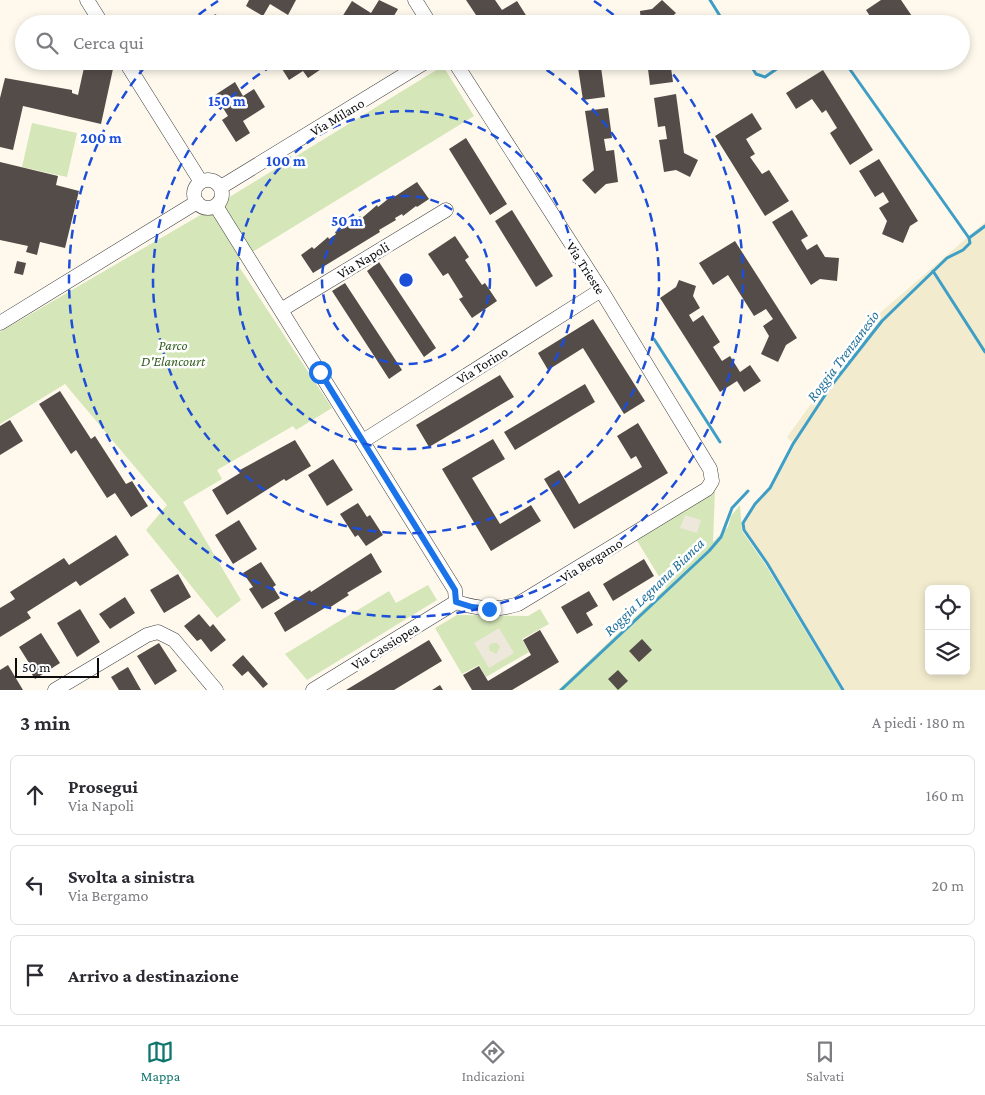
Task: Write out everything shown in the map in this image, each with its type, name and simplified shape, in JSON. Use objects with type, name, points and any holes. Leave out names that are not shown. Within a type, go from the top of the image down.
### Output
[{"type":"street","points":[[87,0],[96,15]]},
{"type":"street","points":[[415,0],[424,15]]},
{"type":"street","points":[[131,70],[201,182]]},
{"type":"street","name":"Via Milano","points":[[221,188],[412,70]]},
{"type":"street","name":"Via Trieste","points":[[460,70],[601,290],[710,469],[712,478]]},
{"type":"street","points":[[212,180],[221,188],[222,197],[216,206],[206,208],[197,202],[194,191],[201,182],[212,180]]},
{"type":"street","points":[[0,323],[197,202]]},
{"type":"street","points":[[216,206],[455,590],[456,602]]},
{"type":"street","name":"Via Napoli","points":[[281,310],[446,210]]},
{"type":"street","name":"Via Torino","points":[[363,440],[601,290]]},
{"type":"street","name":"Via Bergamo","points":[[456,602],[472,607],[489,609],[518,604],[707,489],[712,478]]},
{"type":"street","name":"Via Cassiopea","points":[[313,690],[456,602]]},
{"type":"street","points":[[55,690],[147,635],[158,632],[172,638],[216,690]]},
{"type":"shaded area","points":[[985,222],[985,690],[845,690],[768,563],[745,529],[744,524],[756,504],[772,487],[795,445],[787,437],[872,320]]},
{"type":"shaded area","points":[[685,515],[701,520],[697,533],[680,528]]},
{"type":"shaded area","points":[[499,628],[514,653],[489,668],[474,643]],"holes":[[[492,643],[497,643],[500,647],[496,654],[489,650],[489,646]]]},
{"type":"green space","name":"Parco D'Elancourt","points":[[436,70],[445,70],[474,116],[236,262],[332,408],[296,430],[293,426],[217,470],[222,479],[183,502],[241,600],[217,618],[146,530],[167,505],[65,384],[0,424],[0,332],[197,217]]},
{"type":"green space","points":[[32,123],[77,133],[67,177],[22,167]]},
{"type":"green space","points":[[715,491],[713,542],[728,527],[731,516],[740,505],[742,531],[765,564],[841,690],[558,690],[666,588],[636,539]]},
{"type":"green space","points":[[428,585],[437,600],[307,680],[285,654],[389,591],[396,603]]},
{"type":"green space","points":[[540,609],[549,624],[522,639],[529,652],[486,677],[479,665],[462,674],[435,628],[457,615],[528,616]]},
{"type":"building","points":[[249,0],[296,0],[288,15],[270,4],[264,15],[246,6]]},
{"type":"building","points":[[379,0],[398,9],[394,15],[343,15],[352,1],[371,13]]},
{"type":"building","points":[[466,0],[495,0],[502,10],[517,1],[526,15],[476,15]]},
{"type":"building","points":[[662,0],[676,13],[674,15],[640,15],[640,11],[652,9]]},
{"type":"building","points":[[881,0],[901,0],[911,15],[869,15],[866,10]]},
{"type":"building","points":[[83,70],[113,70],[101,124],[23,106],[13,150],[0,147],[0,98],[5,78],[72,90],[72,93],[78,95]]},
{"type":"building","points":[[283,70],[320,70],[308,78],[303,71],[289,80]]},
{"type":"building","points":[[578,70],[601,70],[605,97],[583,100]]},
{"type":"building","points":[[648,70],[671,70],[673,82],[650,85]]},
{"type":"building","points":[[823,70],[873,150],[850,165],[830,133],[837,128],[826,110],[822,113],[812,99],[796,109],[786,93]]},
{"type":"building","points":[[235,82],[243,96],[254,89],[265,107],[243,121],[250,133],[236,142],[222,120],[228,116],[215,95]]},
{"type":"building","points":[[676,94],[684,153],[698,160],[690,177],[676,170],[664,172],[659,140],[667,139],[665,126],[658,127],[654,98]]},
{"type":"building","points":[[608,108],[612,138],[604,139],[606,151],[614,150],[618,182],[606,184],[595,194],[582,180],[594,170],[585,111]]},
{"type":"building","points":[[752,113],[762,129],[746,139],[755,154],[750,157],[762,174],[769,170],[789,201],[765,216],[715,136]]},
{"type":"building","points":[[466,138],[507,204],[490,215],[449,149]]},
{"type":"building","points":[[879,159],[918,221],[910,226],[903,243],[882,234],[887,221],[879,208],[889,202],[883,192],[875,197],[859,171]]},
{"type":"building","points":[[0,162],[58,176],[56,185],[79,191],[65,248],[40,242],[37,255],[26,252],[28,246],[0,240]]},
{"type":"building","points":[[417,182],[429,199],[403,216],[402,214],[395,218],[396,220],[379,230],[380,232],[313,273],[301,255],[312,247],[314,249],[328,237],[329,239],[336,234],[335,232],[352,224],[351,222],[360,216],[362,218],[377,205],[378,207],[393,195],[394,197]]},
{"type":"building","points":[[512,210],[553,276],[536,287],[495,221]]},
{"type":"building","points":[[792,210],[808,236],[801,240],[807,250],[817,244],[825,257],[839,258],[837,281],[820,279],[811,285],[772,222]]},
{"type":"building","points":[[455,236],[469,257],[465,260],[482,285],[485,283],[497,301],[472,318],[459,299],[463,297],[448,273],[443,276],[428,254]]},
{"type":"building","points":[[735,241],[797,338],[786,345],[778,362],[761,354],[769,336],[763,326],[773,319],[766,309],[754,316],[728,275],[713,285],[699,263]]},
{"type":"building","points":[[17,261],[26,263],[23,275],[14,273]]},
{"type":"building","points":[[379,262],[436,348],[424,357],[367,271]]},
{"type":"building","points":[[679,280],[696,286],[693,296],[700,308],[689,315],[693,322],[703,315],[720,342],[713,347],[722,361],[730,356],[740,372],[750,365],[761,381],[744,392],[737,381],[720,392],[660,298],[676,287]]},
{"type":"building","points":[[345,283],[402,370],[389,379],[332,291]]},
{"type":"building","points":[[593,319],[645,401],[624,414],[583,348],[548,370],[538,353]]},
{"type":"building","points":[[500,375],[514,397],[429,447],[416,425]]},
{"type":"building","points":[[585,384],[595,402],[515,450],[504,432]]},
{"type":"building","points":[[60,391],[91,439],[95,436],[126,484],[132,481],[148,506],[131,517],[115,493],[107,498],[76,450],[71,454],[39,404]]},
{"type":"building","points":[[10,420],[23,441],[0,455],[0,426]]},
{"type":"building","points":[[638,423],[668,473],[574,529],[544,479],[559,470],[579,504],[642,467],[636,456],[631,459],[617,436]]},
{"type":"building","points":[[493,439],[505,459],[472,478],[500,524],[531,505],[541,521],[491,551],[442,469]]},
{"type":"building","points":[[295,440],[311,466],[286,481],[284,479],[227,515],[212,490],[240,473],[238,471]]},
{"type":"building","points":[[333,459],[353,490],[327,506],[308,475]]},
{"type":"building","points":[[358,503],[367,517],[370,515],[383,535],[366,546],[358,535],[355,537],[340,514]]},
{"type":"building","points":[[239,520],[257,549],[233,564],[215,535]]},
{"type":"building","points":[[116,535],[129,555],[80,586],[76,581],[27,612],[31,618],[0,637],[0,608],[15,599],[10,592],[64,558],[69,565]]},
{"type":"building","points":[[371,553],[382,572],[347,593],[349,595],[329,608],[328,606],[285,632],[274,613],[310,590],[311,592]]},
{"type":"building","points":[[644,559],[654,576],[613,601],[603,584]]},
{"type":"building","points":[[261,562],[276,585],[273,587],[280,598],[262,609],[249,589],[253,587],[243,573]]},
{"type":"building","points":[[178,574],[191,597],[164,613],[150,590]]},
{"type":"building","points":[[589,591],[598,606],[586,613],[593,625],[577,634],[561,607]]},
{"type":"building","points":[[125,597],[135,613],[110,629],[99,614]]},
{"type":"building","points":[[80,609],[100,642],[77,657],[57,623]]},
{"type":"building","points":[[199,614],[210,627],[213,624],[226,640],[211,652],[201,639],[197,641],[184,626]]},
{"type":"building","points":[[540,630],[559,662],[512,690],[472,690],[463,675],[479,666],[488,681],[531,655],[523,640]]},
{"type":"building","points":[[41,633],[60,663],[35,679],[26,665],[29,663],[19,647]]},
{"type":"building","points":[[642,639],[652,650],[639,662],[629,651]]},
{"type":"building","points":[[429,640],[442,661],[394,690],[346,690]]},
{"type":"building","points":[[159,643],[177,671],[155,685],[137,656]]},
{"type":"building","points":[[243,655],[268,684],[263,688],[248,671],[242,676],[232,665]]},
{"type":"building","points":[[8,665],[23,690],[0,690],[0,670]]},
{"type":"building","points":[[128,667],[141,690],[119,690],[111,677]]},
{"type":"building","points":[[618,670],[628,681],[618,690],[608,679]]},
{"type":"building","points":[[440,685],[443,690],[432,690]]},
{"type":"waterway","name":"Roggia Trenzanesio","points":[[710,0],[719,15]]},
{"type":"waterway","name":"Roggia Trenzanesio","points":[[754,70],[756,74],[765,77],[775,70]]},
{"type":"waterway","name":"Roggia Trenzanesio","points":[[850,70],[969,238]]},
{"type":"waterway","points":[[969,238],[985,226]]},
{"type":"waterway","name":"Roggia Trenzanesio","points":[[843,690],[767,563],[744,530],[743,523],[755,504],[770,488],[793,444],[831,386],[882,321],[947,258],[963,250],[970,243],[969,238]]},
{"type":"waterway","points":[[933,271],[985,352]]},
{"type":"waterway","name":"Roggia Legnana Bianca","points":[[654,339],[720,442]]},
{"type":"waterway","name":"Roggia Legnana Bianca","points":[[561,690],[709,551],[721,537],[732,508],[748,491]]},
{"type":"route","points":[[320,372],[455,590],[456,602],[472,607],[489,609]]}]
